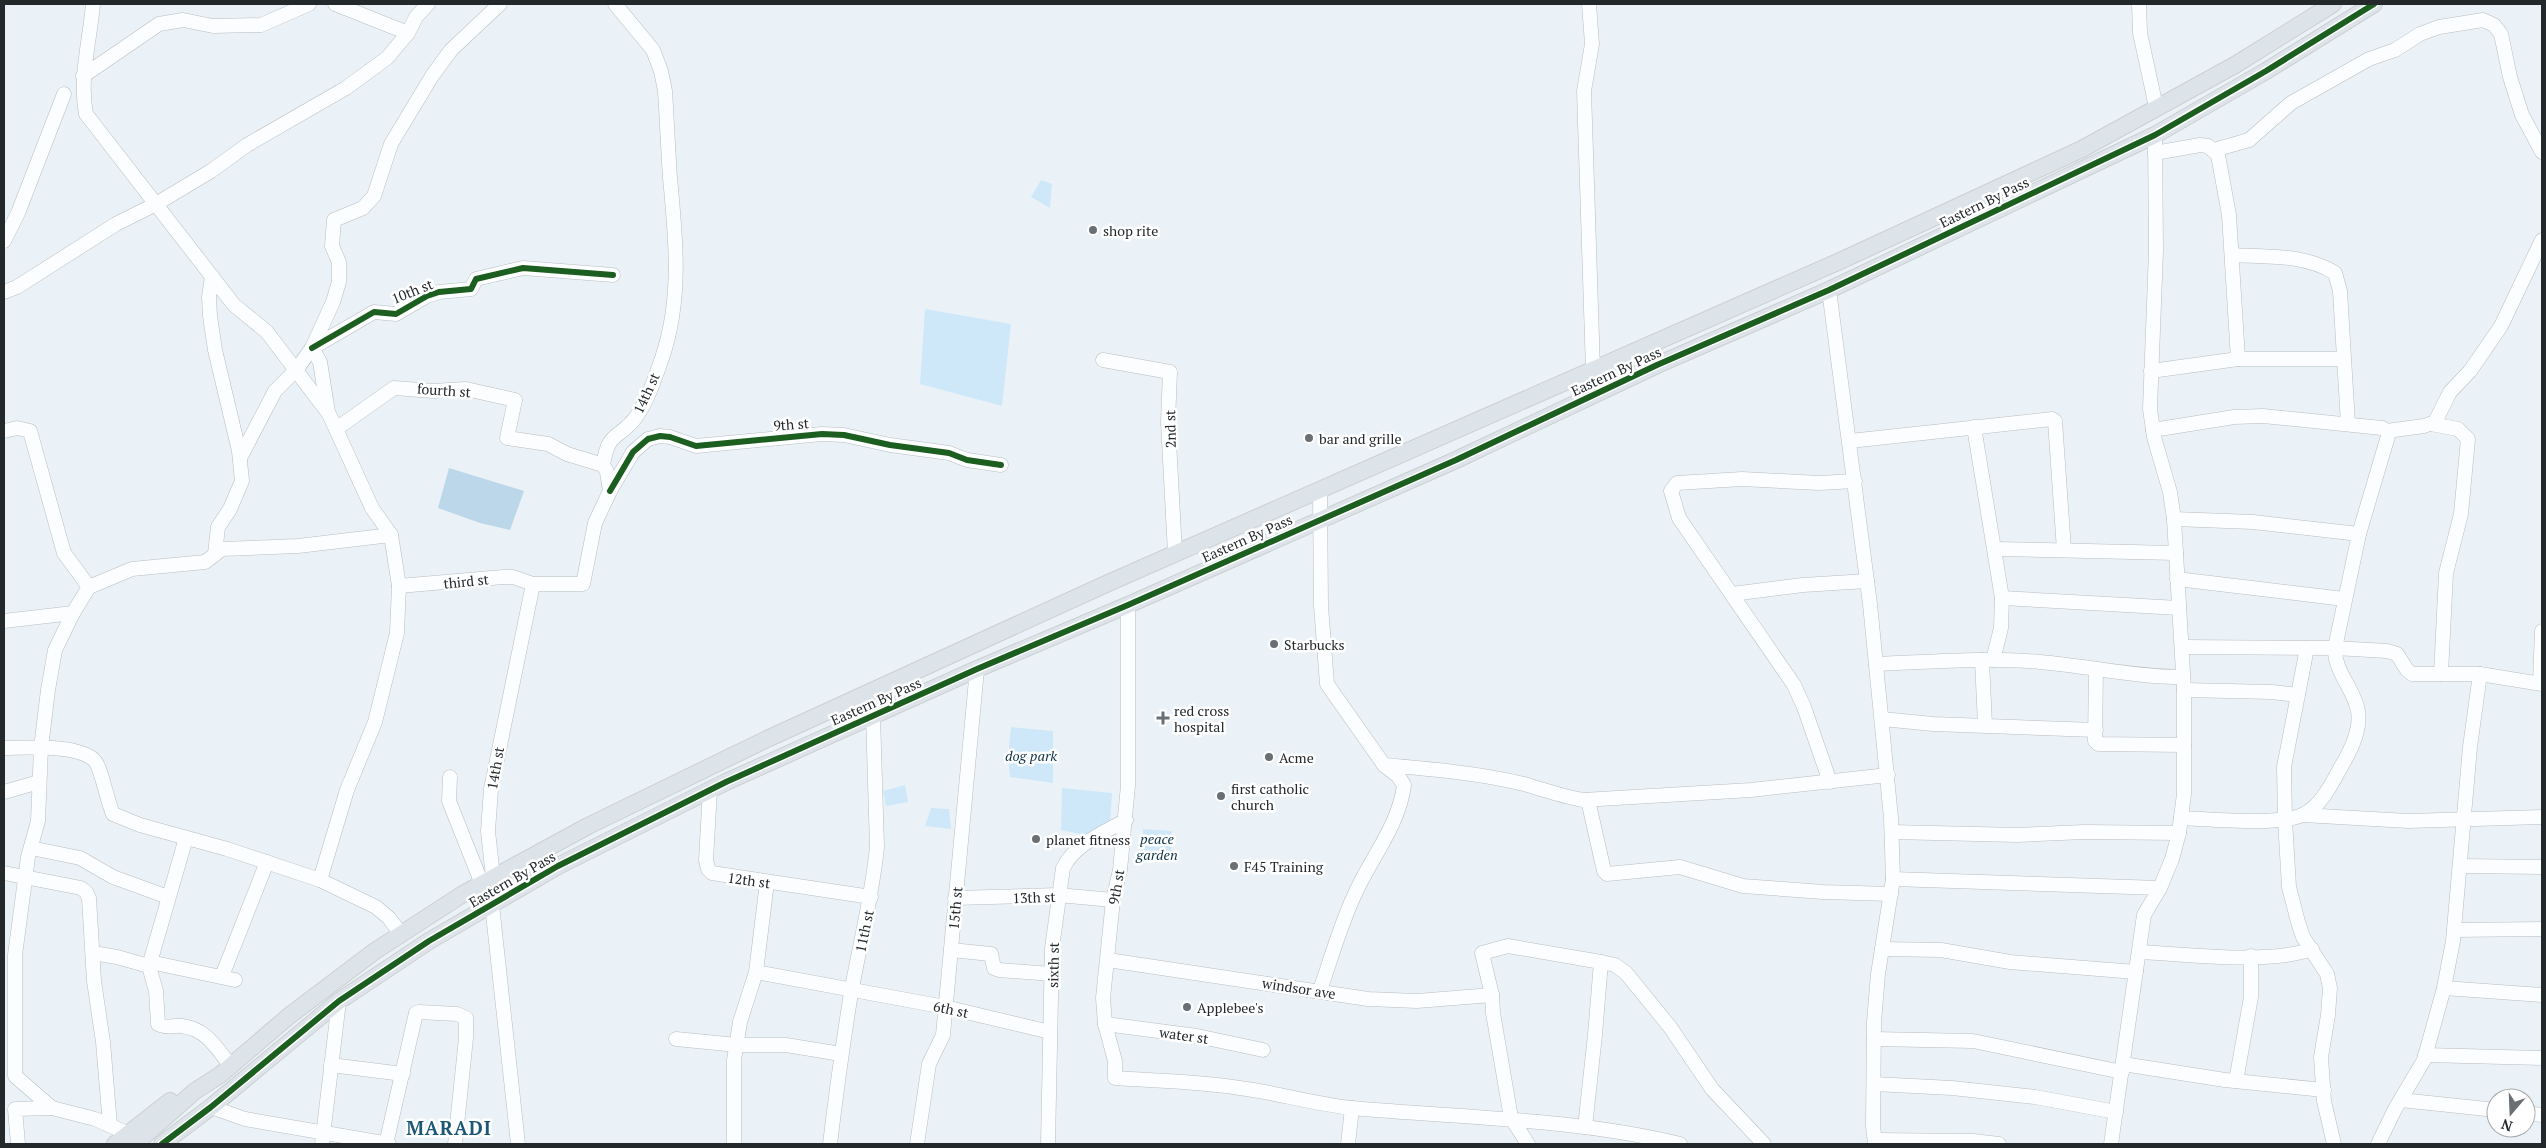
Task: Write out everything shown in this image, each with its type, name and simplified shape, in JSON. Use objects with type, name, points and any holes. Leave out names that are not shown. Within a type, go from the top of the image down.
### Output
[{"type":"main road","name":"Eastern By Pass","points":[[114,1144],[131,1138],[230,1065],[336,980],[401,934],[487,880],[588,826],[750,747],[1175,553],[1885,240],[2082,148],[2235,64],[2333,4]]},
{"type":"main road","name":"Eastern By Pass","points":[[162,1144],[189,1125],[339,1001],[428,941],[558,866],[710,790],[873,716],[1465,456],[1657,365],[1829,290],[2155,135],[2266,71],[2374,4]]},
{"type":"main road","points":[[175,1144],[189,1125]]},
{"type":"street","points":[[93,4],[83,76],[86,114],[234,305],[267,332],[329,414],[372,508],[391,535],[399,586],[397,634],[375,722],[347,790],[320,880]]},
{"type":"street","points":[[83,76],[160,24],[183,20],[213,26],[261,25],[309,4]]},
{"type":"street","points":[[335,4],[408,33]]},
{"type":"street","points":[[4,292],[25,282],[116,224],[156,204],[211,171],[247,145],[346,88],[387,58],[408,33],[416,17],[428,4]]},
{"type":"street","points":[[240,458],[275,391],[296,370],[312,348],[339,282],[339,262],[332,246],[334,220],[363,208],[374,196],[391,144],[432,76],[451,50],[500,4]]},
{"type":"street","name":"14th st","points":[[603,465],[606,448],[611,438],[635,418],[647,397],[672,326],[676,284],[676,232],[661,71],[653,50],[615,4]]},
{"type":"street","points":[[1589,4],[1592,44],[1584,91],[1593,370]]},
{"type":"street","points":[[2139,4],[2140,33],[2156,108]]},
{"type":"street","points":[[2155,153],[2200,145],[2214,150],[2248,140],[2298,99],[2369,59],[2395,50],[2420,34],[2439,27],[2483,20],[2494,25],[2501,34],[2510,77],[2522,115],[2542,152]]},
{"type":"street","points":[[4,241],[18,213],[64,94]]},
{"type":"street","points":[[2111,1144],[2144,915],[2160,888],[2172,859],[2179,832],[2184,794],[2182,647],[2174,519],[2153,430],[2150,409],[2156,250],[2155,135]]},
{"type":"street","points":[[2214,150],[2222,171],[2232,255],[2238,359]]},
{"type":"street","points":[[2431,424],[2435,422],[2450,392],[2470,371],[2501,326],[2542,240]]},
{"type":"street","points":[[2232,255],[2300,259],[2320,264],[2335,273],[2340,291],[2348,424]]},
{"type":"street","name":"10th st","points":[[312,348],[374,312],[402,312],[427,296],[439,292],[471,289],[476,279],[506,271],[539,269],[613,275]]},
{"type":"street","points":[[212,276],[209,297],[210,316],[215,350],[240,458],[242,481],[230,509],[218,526],[215,554]]},
{"type":"street","points":[[1829,290],[1867,581],[1888,775],[1892,832],[1893,879],[1878,974],[1874,1039],[1875,1142],[1973,1141],[1999,1144]]},
{"type":"street","points":[[312,348],[320,362],[329,414]]},
{"type":"street","points":[[2151,371],[2238,359],[2343,359]]},
{"type":"street","name":"2nd st","points":[[1103,360],[1170,372],[1168,422],[1175,553]]},
{"type":"street","name":"fourth st","points":[[336,429],[394,388],[433,391],[466,389],[515,400],[507,438],[548,444],[566,454],[603,465]]},
{"type":"street","points":[[2153,430],[2234,417],[2263,416],[2382,428],[2388,436],[2360,534],[2344,599],[2335,648],[2334,661],[2358,710],[2358,725],[2346,760],[2316,805],[2303,815]]},
{"type":"street","points":[[1850,441],[2054,420],[2064,550]]},
{"type":"street","points":[[2386,431],[2431,424],[2458,429],[2466,434],[2468,439],[2461,514],[2446,573],[2441,674]]},
{"type":"street","points":[[1974,427],[1996,549],[2002,598],[2001,628],[1988,660],[1985,726]]},
{"type":"street","points":[[4,431],[17,428],[30,432],[64,553],[89,587]]},
{"type":"street","name":"9th st","points":[[610,491],[627,459],[633,452],[648,439],[660,436],[670,437],[696,446],[822,434],[844,435],[890,446],[949,453],[968,460],[1001,465]]},
{"type":"street","points":[[533,584],[583,584],[595,524],[610,491],[607,472],[603,465]]},
{"type":"street","points":[[1830,782],[1804,707],[1794,685],[1679,518],[1671,498],[1673,486],[1677,483],[1742,479],[1819,483],[1855,481]]},
{"type":"street","points":[[1320,490],[1321,606],[1327,684],[1384,765],[1398,776],[1404,785],[1403,798],[1394,821],[1353,896],[1320,990]]},
{"type":"street","points":[[2174,519],[2253,522],[2360,534]]},
{"type":"street","points":[[52,1108],[9,1076],[10,939],[38,821],[41,748],[55,650],[73,613],[89,587],[132,569],[205,562],[222,549],[298,546],[391,535]]},
{"type":"street","points":[[1996,549],[2176,553]]},
{"type":"street","name":"third st","points":[[399,586],[503,577],[513,577],[533,584]]},
{"type":"street","points":[[2177,579],[2344,599]]},
{"type":"street","points":[[1732,594],[1803,585],[1867,581]]},
{"type":"street","name":"14th st","points":[[487,880],[491,789],[533,584]]},
{"type":"street","points":[[2002,598],[2179,608]]},
{"type":"street","name":"9th st","points":[[1128,605],[1128,785],[1126,820],[1120,870],[1113,900],[1108,960],[1104,982],[1105,1024],[1115,1061],[1115,1078],[1238,1087],[1325,1105],[1352,1108]]},
{"type":"street","points":[[4,621],[73,613]]},
{"type":"street","points":[[2182,647],[2335,648],[2392,652],[2401,658],[2407,670],[2412,674],[2480,674],[2541,684],[2542,631]]},
{"type":"street","points":[[2308,648],[2284,767],[2285,820],[2290,887],[2303,937],[2312,948],[2327,974],[2330,988],[2321,1057],[2324,1090],[2334,1144]]},
{"type":"street","points":[[1876,664],[1988,660],[2038,662],[2154,677],[2183,684],[2298,695]]},
{"type":"street","name":"15th st","points":[[917,1144],[929,1064],[943,1034],[977,669]]},
{"type":"street","points":[[2096,669],[2095,741],[2101,745],[2184,744]]},
{"type":"street","points":[[2382,1143],[2400,1100],[2425,1055],[2444,988],[2454,930],[2480,674]]},
{"type":"street","name":"11th st","points":[[830,1144],[841,1054],[871,897],[877,847],[873,716]]},
{"type":"street","points":[[1882,718],[1985,726],[2096,730]]},
{"type":"street","points":[[4,748],[41,748],[79,753],[94,760],[101,773],[106,799],[113,814],[140,825],[267,862],[320,880],[376,907],[389,918],[401,934]]},
{"type":"street","points":[[1384,765],[1454,771],[1524,784],[1557,796],[1588,800],[1751,790],[1888,775]]},
{"type":"street","points":[[450,777],[449,801],[487,880]]},
{"type":"street","points":[[4,792],[39,782]]},
{"type":"street","name":"12th st","points":[[710,790],[706,860],[708,869],[719,875],[871,897]]},
{"type":"street","points":[[1588,800],[1604,872],[1607,874],[1680,867],[1700,871],[1724,881],[1743,886],[1813,892],[1891,894]]},
{"type":"street","points":[[2181,818],[2285,820],[2303,815],[2408,821],[2542,817]]},
{"type":"street","name":"sixth st","points":[[1048,1144],[1052,948],[1063,868],[1068,856],[1079,847],[1126,820]]},
{"type":"street","points":[[1892,832],[2018,835],[2084,832],[2179,832]]},
{"type":"street","points":[[186,838],[150,964],[156,991],[158,1024],[163,1027],[178,1025],[192,1027],[202,1031],[230,1065]]},
{"type":"street","points":[[31,848],[80,858],[112,877],[168,897]]},
{"type":"street","points":[[93,953],[228,978],[267,862]]},
{"type":"street","points":[[2460,866],[2542,867]]},
{"type":"street","points":[[4,873],[81,888],[86,892],[90,903],[94,982],[103,1042],[110,1125]]},
{"type":"street","points":[[1893,879],[2160,888]]},
{"type":"street","points":[[734,1144],[734,1060],[740,1022],[756,972],[767,882]]},
{"type":"street","name":"13th st","points":[[956,898],[1058,895],[1113,900]]},
{"type":"street","points":[[492,904],[518,1144]]},
{"type":"street","points":[[2454,930],[2542,929]]},
{"type":"street","points":[[1528,1144],[1512,1118],[1493,1013],[1492,995],[1482,953],[1501,946],[1601,962],[1614,965],[1626,973],[1670,1027],[1712,1089],[1764,1144]]},
{"type":"street","points":[[2139,952],[2287,956],[2312,948]]},
{"type":"street","points":[[1882,949],[1941,950],[2010,962],[2136,972]]},
{"type":"street","points":[[951,950],[991,954],[994,968],[999,970],[1052,974]]},
{"type":"street","points":[[2236,1081],[2251,996],[2252,956]]},
{"type":"street","name":"windsor ave","points":[[1108,960],[1178,972],[1320,990],[1368,999],[1417,1001],[1492,995]]},
{"type":"street","points":[[1585,1127],[1596,1035],[1601,962]]},
{"type":"street","name":"6th st","points":[[756,972],[945,1007],[1050,1032]]},
{"type":"street","points":[[2444,988],[2542,994]]},
{"type":"street","points":[[323,1138],[339,1001]]},
{"type":"street","points":[[211,1107],[246,1119],[323,1138],[388,1144],[416,1013],[457,1014],[466,1018],[455,1144]]},
{"type":"street","name":"water st","points":[[1105,1024],[1197,1036],[1263,1050]]},
{"type":"street","points":[[676,1039],[737,1045],[786,1045],[841,1054]]},
{"type":"street","points":[[1874,1039],[1973,1041],[2123,1068],[2324,1090]]},
{"type":"street","points":[[2425,1055],[2542,1058]]},
{"type":"street","points":[[332,1065],[403,1074]]},
{"type":"street","points":[[1874,1084],[1952,1088],[2035,1097],[2116,1112]]},
{"type":"street","points":[[2400,1100],[2486,1109]]},
{"type":"street","points":[[18,1144],[15,1109],[52,1108],[110,1125],[131,1138]]},
{"type":"street","points":[[1348,1144],[1352,1108],[1512,1118],[1617,1130],[1680,1144]]},
{"type":"green space","points":[[1041,180],[1052,184],[1050,208],[1031,197]]},
{"type":"green space","points":[[925,309],[1011,324],[1002,406],[920,384]]},
{"type":"green space","name":"dog park","points":[[1011,727],[1053,731],[1053,783],[1010,777],[1008,757]]},
{"type":"green space","points":[[905,785],[908,802],[886,806],[883,791]]},
{"type":"green space","points":[[1062,788],[1112,793],[1109,840],[1061,830]]},
{"type":"green space","points":[[931,808],[949,809],[951,829],[925,826]]},
{"type":"green space","name":"peace garden","points":[[1143,829],[1172,831],[1171,862],[1142,860]]},
{"type":"shaded area","points":[[449,468],[524,491],[510,530],[480,523],[438,508]]},
{"type":"cycle path","points":[[162,1144],[211,1107],[339,1001],[429,941],[558,866],[726,782],[977,669],[1128,605],[1456,460],[1657,365],[1829,290],[2155,135],[2266,71],[2374,4]]},
{"type":"cycle path","points":[[312,348],[374,312],[396,314],[427,296],[439,292],[471,289],[476,279],[523,268],[613,275]]},
{"type":"cycle path","points":[[610,491],[633,452],[648,439],[660,436],[670,437],[696,446],[822,434],[844,435],[890,445],[949,453],[967,460],[1001,465]]},
{"type":"place","name":"shop rite","points":[[1093,230]]},
{"type":"place","name":"bar and grille","points":[[1309,438]]},
{"type":"place","name":"Starbucks","points":[[1274,644]]},
{"type":"place","name":"red cross hospital","points":[[1163,718]]},
{"type":"place","name":"Acme","points":[[1269,757]]},
{"type":"place","name":"first catholic church","points":[[1221,796]]},
{"type":"place","name":"planet fitness","points":[[1036,839]]},
{"type":"place","name":"F45 Training","points":[[1234,866]]},
{"type":"place","name":"Applebee's","points":[[1187,1007]]},
{"type":"district","name":"MARADI","points":[[449,1127]]}]
